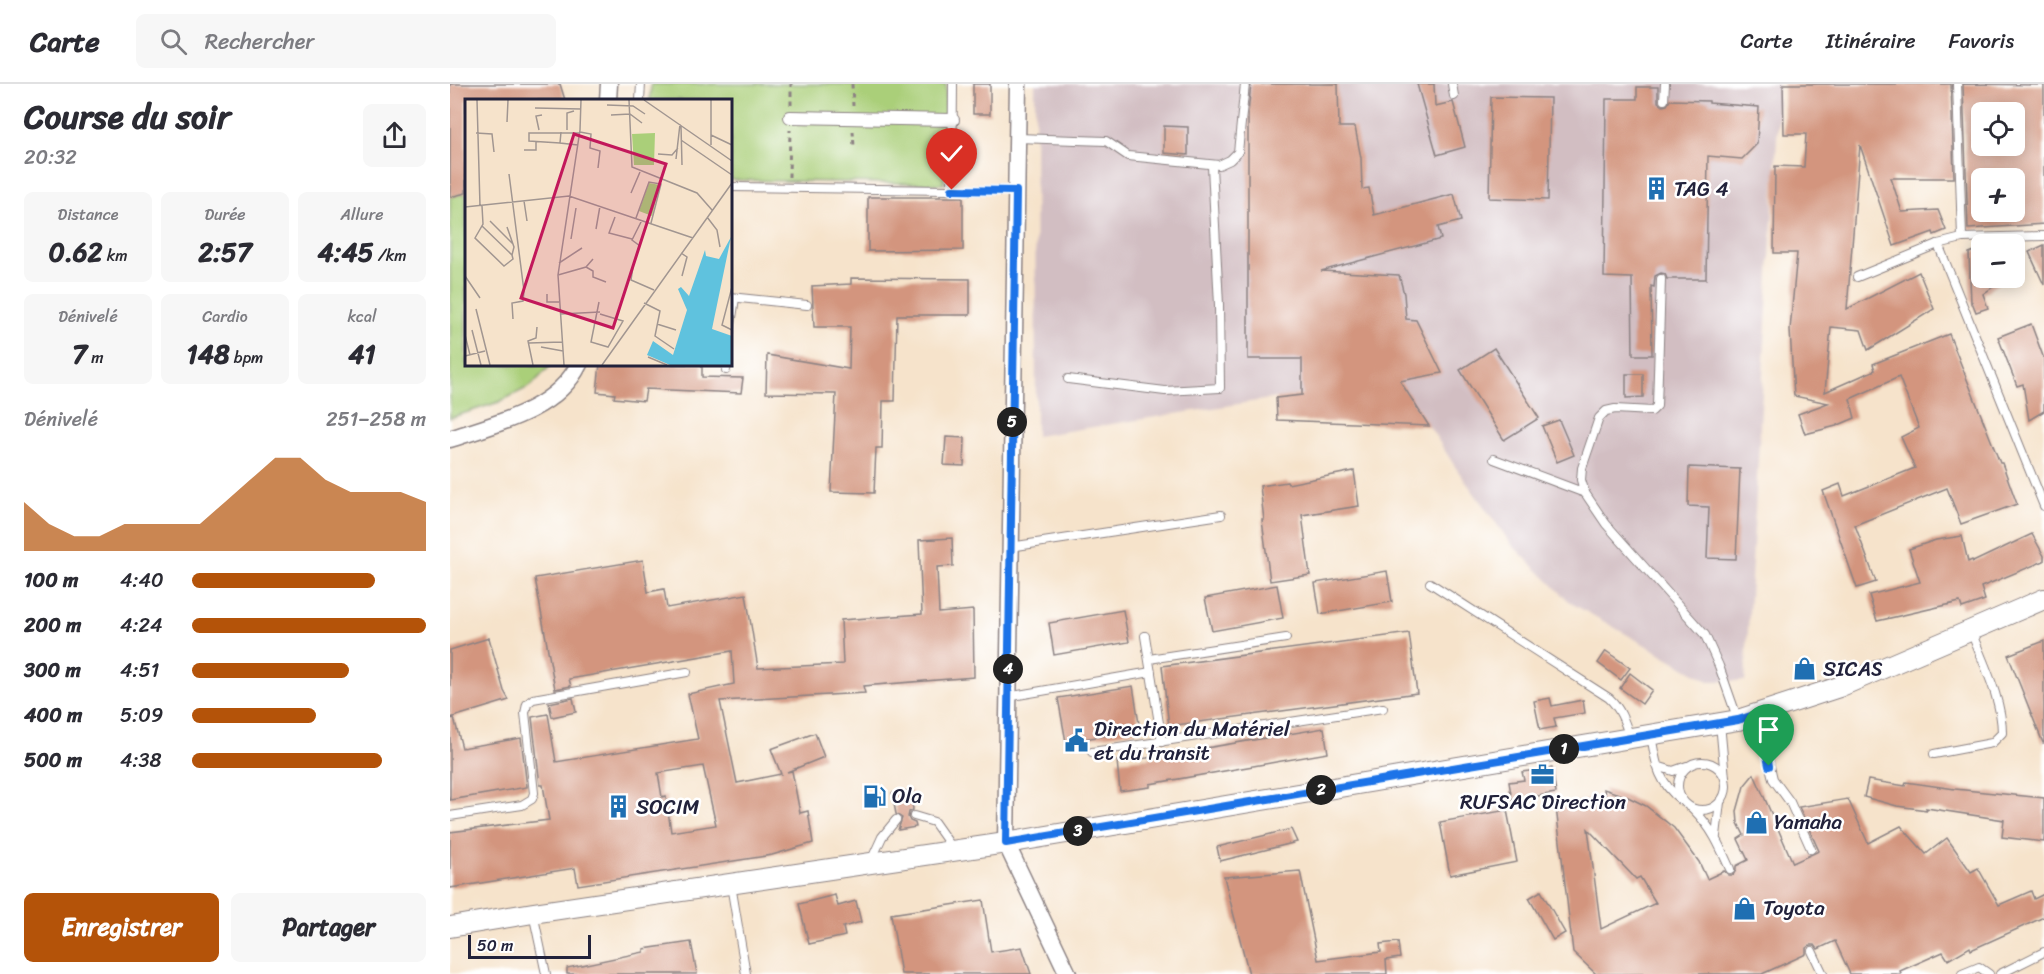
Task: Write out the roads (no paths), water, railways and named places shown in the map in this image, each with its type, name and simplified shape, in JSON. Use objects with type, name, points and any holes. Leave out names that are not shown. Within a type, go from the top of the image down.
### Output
[{"type":"street","points":[[1018,84],[1006,843],[1068,974]]},
{"type":"street","points":[[790,117],[952,120]]},
{"type":"street","points":[[450,439],[516,418],[558,391],[574,375],[578,366]]},
{"type":"street","points":[[450,927],[1006,843],[1738,719],[1839,687],[2044,599]]},
{"type":"lane","points":[[640,99],[641,84]]},
{"type":"lane","points":[[952,190],[953,84]]},
{"type":"lane","points":[[1017,138],[1106,141],[1128,156],[1212,166],[1230,160],[1239,152],[1245,84]]},
{"type":"lane","points":[[1452,84],[1454,96]]},
{"type":"lane","points":[[1664,100],[1665,84]]},
{"type":"lane","points":[[1957,84],[1962,237]]},
{"type":"lane","points":[[1068,380],[1165,391],[1220,388],[1219,305],[1212,166]]},
{"type":"lane","points":[[732,187],[1016,191]]},
{"type":"lane","points":[[1857,277],[1938,243],[1962,237],[2044,236]]},
{"type":"lane","points":[[1938,243],[2044,506]]},
{"type":"lane","points":[[1661,279],[1657,406],[1652,411],[1615,409],[1606,411],[1599,418],[1582,468],[1581,480],[1585,493],[1606,524],[1705,635],[1738,719],[1765,745],[1773,779],[1790,802],[1811,849]]},
{"type":"lane","points":[[733,297],[807,305]]},
{"type":"lane","points":[[1494,459],[1585,493]]},
{"type":"lane","points":[[1010,547],[1221,515]]},
{"type":"lane","points":[[1430,583],[1610,698],[1624,719],[1630,738]]},
{"type":"lane","points":[[1934,754],[1992,743],[2002,733],[1999,705],[1971,631]]},
{"type":"lane","points":[[1146,636],[1162,742]]},
{"type":"lane","points":[[1149,659],[1286,638]]},
{"type":"lane","points":[[450,816],[522,805],[532,799],[534,793],[525,713],[527,704],[532,699],[687,672]]},
{"type":"lane","points":[[1007,697],[1151,672]]},
{"type":"lane","points":[[1092,752],[1383,708]]},
{"type":"lane","points":[[1716,836],[1720,802],[1724,794],[1738,719]]},
{"type":"lane","points":[[1651,734],[1662,781],[1669,790],[1705,821],[1716,836],[1730,869]]},
{"type":"lane","points":[[1657,766],[1673,771],[1701,762],[1712,764],[1722,773],[1726,784]]},
{"type":"lane","points":[[1682,801],[1678,791],[1678,782],[1683,770],[1690,764]]},
{"type":"lane","points":[[1693,809],[1712,808],[1720,802]]},
{"type":"lane","points":[[914,816],[934,822],[955,851]]},
{"type":"lane","points":[[870,864],[882,837],[896,820]]},
{"type":"lane","points":[[730,884],[746,974]]},
{"type":"lane","points":[[533,913],[546,974]]},
{"type":"lane","points":[[1812,951],[1823,974]]},
{"type":"lane","points":[[2000,974],[2044,952]]},
{"type":"lane","points":[[1962,974],[1976,967],[1989,974]]},
{"type":"place","name":"TAG 4","points":[[1656,189]]},
{"type":"place","name":"SICAS","points":[[1805,669]]},
{"type":"place","name":"Direction du Matériel et du transit","points":[[1076,741]]},
{"type":"place","name":"RUFSAC Direction","points":[[1543,774]]},
{"type":"place","name":"Ola","points":[[874,796]]},
{"type":"place","name":"SOCIM","points":[[618,807]]},
{"type":"place","name":"Yamaha","points":[[1756,822]]},
{"type":"place","name":"Toyota","points":[[1745,908]]}]
